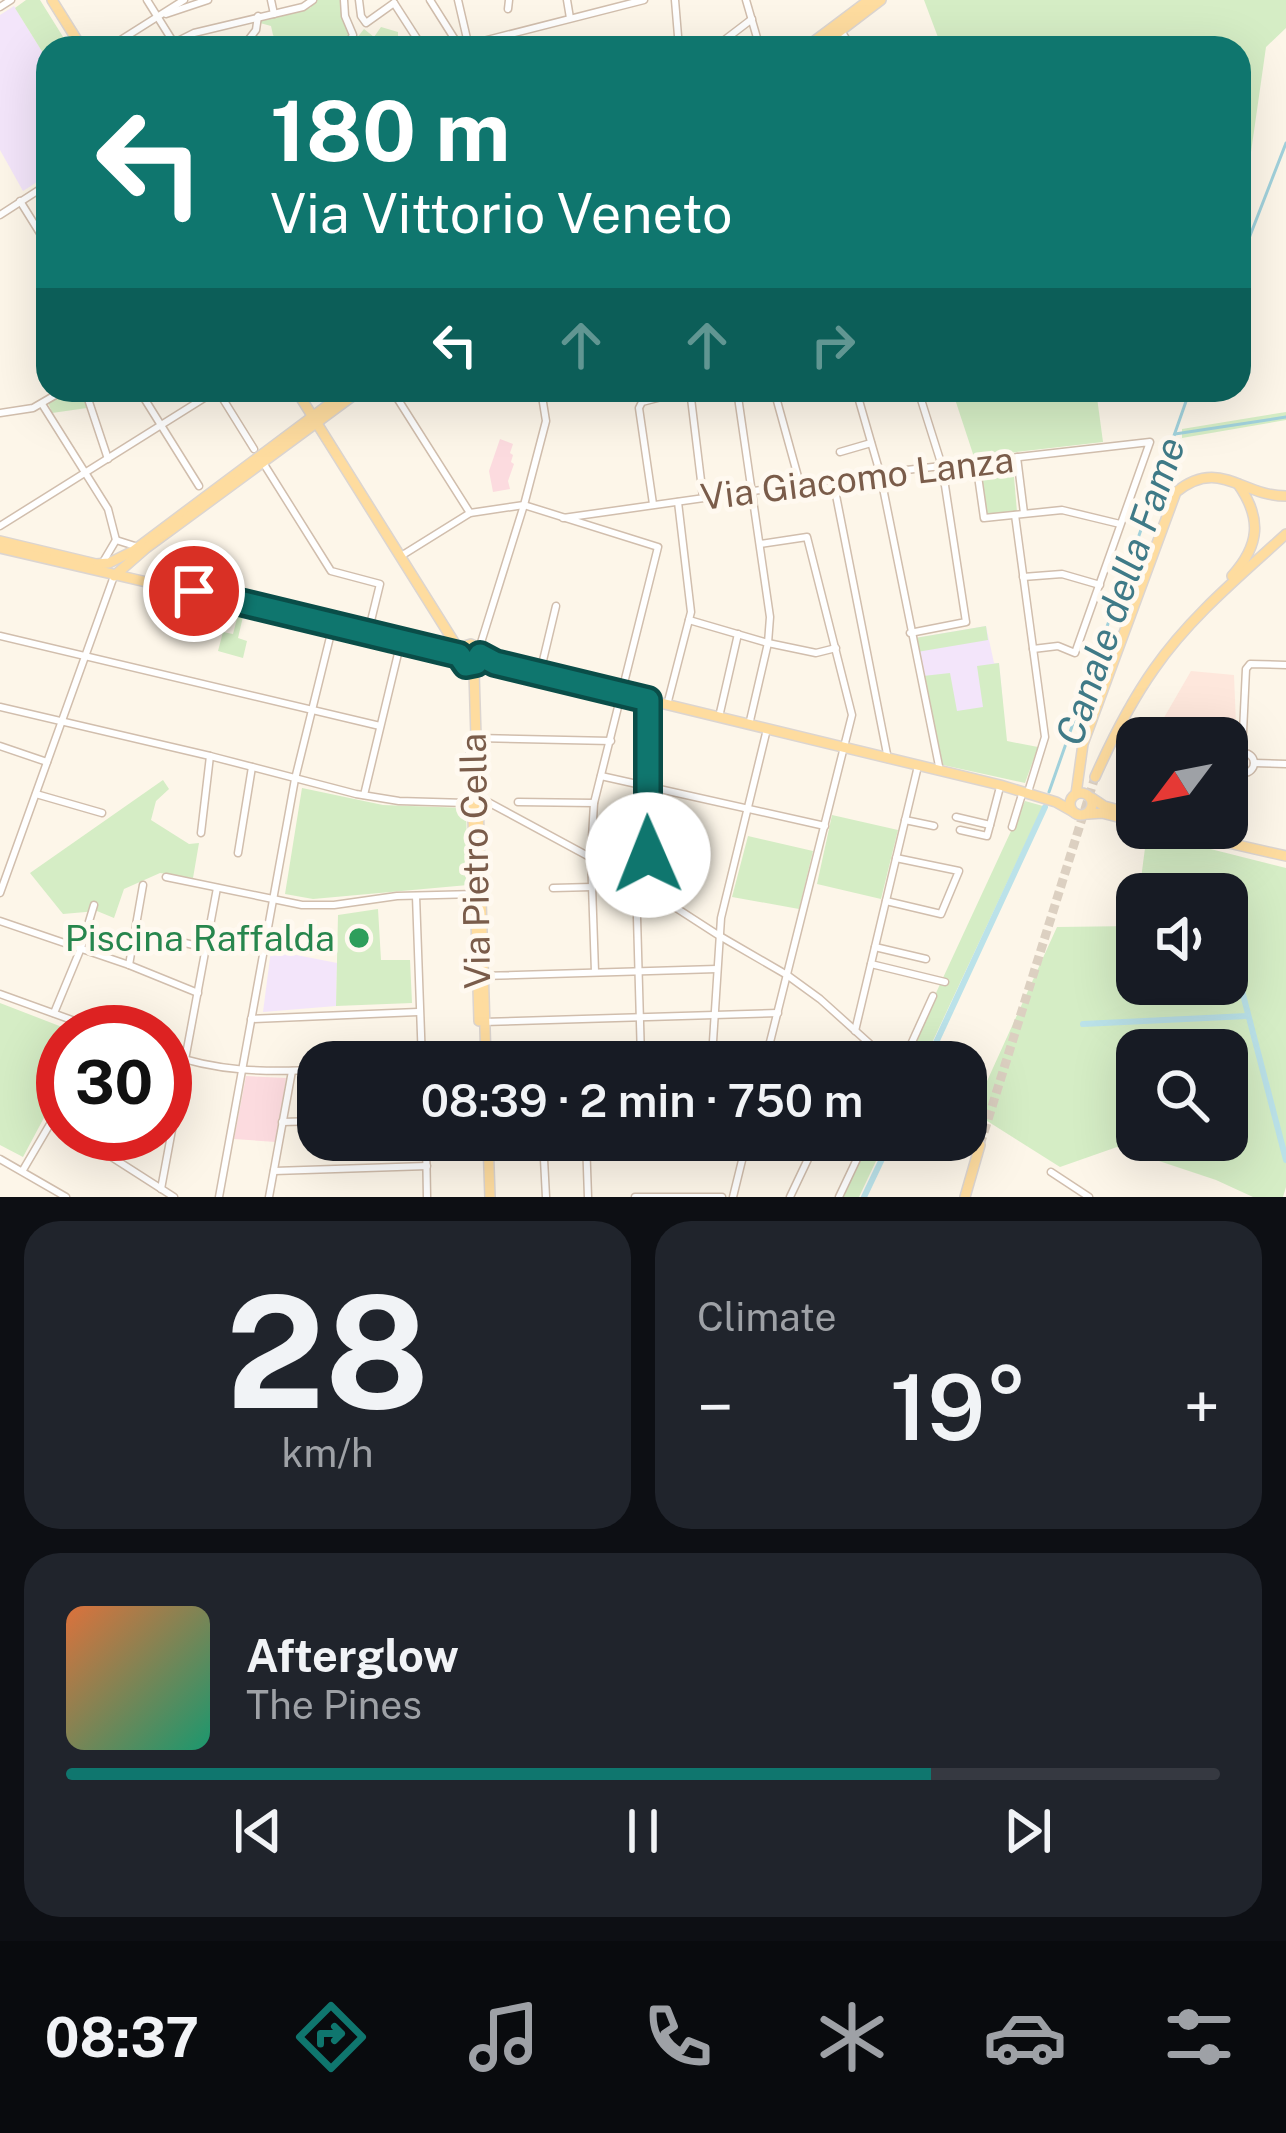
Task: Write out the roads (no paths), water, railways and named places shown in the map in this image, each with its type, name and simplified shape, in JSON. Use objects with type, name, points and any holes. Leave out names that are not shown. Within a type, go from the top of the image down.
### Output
[{"type":"main road","points":[[52,0],[74,36]]},
{"type":"main road","points":[[830,36],[869,0]]},
{"type":"main road","points":[[824,36],[881,0]]},
{"type":"main road","points":[[303,402],[442,622],[469,654]]},
{"type":"main road","points":[[314,420],[334,402]]},
{"type":"main road","points":[[115,567],[259,456],[342,402]]},
{"type":"main road","points":[[1072,812],[1089,728],[1171,500],[1182,486],[1206,476],[1286,496]]},
{"type":"main road","points":[[1095,777],[1156,666],[1249,554],[1254,510],[1238,484]]},
{"type":"main road","points":[[1193,621],[1286,537]]},
{"type":"main road","points":[[0,545],[115,567],[159,583]]},
{"type":"main road","points":[[0,545],[115,567],[159,583],[1000,785],[1056,800],[1078,815],[1116,815]]},
{"type":"main road","points":[[138,551],[139,575]]},
{"type":"main road","points":[[431,648],[441,638],[442,622]]},
{"type":"main road","name":"Via Pietro Cella","points":[[469,654],[477,738],[475,801]]},
{"type":"main road","name":"Via Pietro Cella","points":[[469,654],[482,1041]]},
{"type":"main road","points":[[1081,761],[1093,804],[1088,814]]},
{"type":"main road","points":[[1056,800],[1089,796],[1116,810]]},
{"type":"main road","points":[[1248,845],[1257,849]]},
{"type":"main road","points":[[1248,847],[1286,856]]},
{"type":"main road","points":[[486,1161],[487,1197]]},
{"type":"main road","points":[[965,1197],[975,1161]]},
{"type":"street","points":[[0,7],[11,0]]},
{"type":"street","points":[[147,0],[169,36]]},
{"type":"street","points":[[126,36],[184,0]]},
{"type":"street","points":[[157,16],[208,0]]},
{"type":"street","points":[[272,0],[274,14]]},
{"type":"street","points":[[190,36],[303,7],[313,0]]},
{"type":"street","points":[[344,0],[352,36]]},
{"type":"street","points":[[359,0],[366,22],[393,1],[415,36]]},
{"type":"street","points":[[430,0],[455,36]]},
{"type":"street","points":[[461,0],[462,36]]},
{"type":"street","points":[[567,0],[569,18]]},
{"type":"street","points":[[501,36],[644,0]]},
{"type":"street","points":[[675,0],[678,36]]},
{"type":"street","points":[[746,0],[757,36]]},
{"type":"street","points":[[444,22],[460,12]]},
{"type":"street","points":[[251,36],[258,16]]},
{"type":"street","points":[[730,36],[752,19]]},
{"type":"street","points":[[839,27],[845,36]]},
{"type":"street","points":[[0,214],[36,191]]},
{"type":"street","points":[[20,201],[36,227]]},
{"type":"street","points":[[0,412],[22,411],[45,402]]},
{"type":"street","points":[[89,402],[107,459]]},
{"type":"street","points":[[147,402],[199,486]]},
{"type":"street","points":[[0,526],[198,402]]},
{"type":"street","points":[[225,402],[332,571],[380,584],[368,633]]},
{"type":"street","points":[[400,402],[470,513]]},
{"type":"street","points":[[469,654],[524,505],[546,421],[543,402]]},
{"type":"street","points":[[642,402],[639,408],[653,504]]},
{"type":"street","points":[[691,402],[703,497]]},
{"type":"street","points":[[739,402],[770,617],[749,724]]},
{"type":"street","points":[[777,402],[800,484]]},
{"type":"street","points":[[860,402],[880,473],[940,771]]},
{"type":"street","points":[[910,633],[966,622],[942,466],[921,402]]},
{"type":"street","points":[[0,893],[115,567],[116,540],[108,509],[42,404]]},
{"type":"street","name":"Via Giacomo Lanza","points":[[563,518],[833,479],[1150,442],[1121,524]]},
{"type":"street","points":[[840,452],[872,443]]},
{"type":"street","points":[[1012,827],[1030,793],[1045,737],[1023,577],[1017,457]]},
{"type":"street","points":[[976,462],[984,518],[1062,510],[1121,524],[1075,653],[1058,646],[1033,649]]},
{"type":"street","points":[[833,479],[889,759]]},
{"type":"street","points":[[668,705],[691,612],[677,501]]},
{"type":"street","points":[[400,556],[470,513],[524,505],[658,547],[594,802],[595,972]]},
{"type":"street","points":[[760,544],[807,537],[852,715],[771,1041]]},
{"type":"street","points":[[116,540],[138,551]]},
{"type":"street","points":[[1023,577],[1062,574],[1100,586]]},
{"type":"street","points":[[540,674],[556,606]]},
{"type":"street","points":[[689,620],[816,653],[836,648]]},
{"type":"street","points":[[219,1197],[295,778],[333,625]]},
{"type":"street","points":[[719,717],[738,634]]},
{"type":"street","points":[[0,636],[380,726]]},
{"type":"street","points":[[364,795],[401,640]]},
{"type":"street","points":[[1244,717],[1250,664],[1286,665]]},
{"type":"street","points":[[648,700],[649,890]]},
{"type":"street","points":[[0,707],[364,795],[399,801],[486,800],[636,882],[788,975],[866,1041]]},
{"type":"street","points":[[713,1041],[718,935],[766,729]]},
{"type":"street","points":[[477,738],[610,741]]},
{"type":"street","points":[[0,746],[47,761]]},
{"type":"street","points":[[1248,755],[1254,763],[1248,772]]},
{"type":"street","points":[[201,833],[210,756]]},
{"type":"street","points":[[1254,763],[1286,764]]},
{"type":"street","points":[[855,1031],[918,766]]},
{"type":"street","points":[[238,853],[252,767]]},
{"type":"street","points":[[601,776],[825,826]]},
{"type":"street","points":[[960,830],[987,836],[1000,785]]},
{"type":"street","points":[[36,794],[102,813]]},
{"type":"street","points":[[518,802],[594,802]]},
{"type":"street","points":[[956,817],[990,825]]},
{"type":"street","points":[[905,820],[934,826]]},
{"type":"street","points":[[886,901],[941,914],[959,871],[896,858]]},
{"type":"street","points":[[166,877],[302,905],[478,894]]},
{"type":"street","points":[[636,882],[641,1041]]},
{"type":"street","points":[[129,965],[143,885]]},
{"type":"street","points":[[553,888],[592,887]]},
{"type":"street","points":[[192,1021],[217,888]]},
{"type":"street","points":[[416,896],[420,1041]]},
{"type":"street","points":[[57,1005],[94,905]]},
{"type":"street","points":[[0,921],[198,992]]},
{"type":"street","points":[[160,938],[206,948]]},
{"type":"street","points":[[875,947],[926,959]]},
{"type":"street","points":[[871,964],[945,982]]},
{"type":"street","points":[[480,976],[717,968]]},
{"type":"street","points":[[0,994],[36,1007]]},
{"type":"street","points":[[913,1041],[933,996]]},
{"type":"street","points":[[251,1019],[418,1012]]},
{"type":"street","points":[[482,1022],[778,1013]]},
{"type":"street","points":[[192,1062],[242,1071],[297,1071]]},
{"type":"street","points":[[269,1197],[292,1071]]},
{"type":"street","points":[[282,1122],[297,1122]]},
{"type":"street","points":[[23,1170],[36,1148]]},
{"type":"street","points":[[0,1159],[66,1197]]},
{"type":"street","points":[[121,1161],[174,1197]]},
{"type":"street","points":[[161,1189],[164,1161]]},
{"type":"street","points":[[427,1161],[427,1197]]},
{"type":"street","points":[[544,1161],[546,1197]]},
{"type":"street","points":[[586,1161],[587,1197]]},
{"type":"street","points":[[733,1197],[742,1161]]},
{"type":"street","points":[[790,1197],[807,1161]]},
{"type":"street","points":[[839,1197],[856,1161]]},
{"type":"street","points":[[274,1171],[427,1166]]},
{"type":"street","points":[[1052,1172],[1089,1197]]},
{"type":"street","points":[[634,1197],[722,1197]]},
{"type":"waterway","name":"Canale della Fame","points":[[1251,233],[1286,143]]},
{"type":"waterway","name":"Canale della Fame","points":[[1049,792],[1186,402]]},
{"type":"waterway","points":[[1175,434],[1286,417]]},
{"type":"waterway","name":"Canale della Fame","points":[[937,1041],[1045,807]]},
{"type":"waterway","points":[[1246,1005],[1286,1160]]},
{"type":"waterway","points":[[1083,1024],[1247,1016]]},
{"type":"waterway","name":"Canale della Fame","points":[[864,1197],[881,1161]]},
{"type":"tunnel","points":[[987,1123],[1095,777]]},
{"type":"place","name":"Piscina Raffalda","points":[[359,938]]}]
